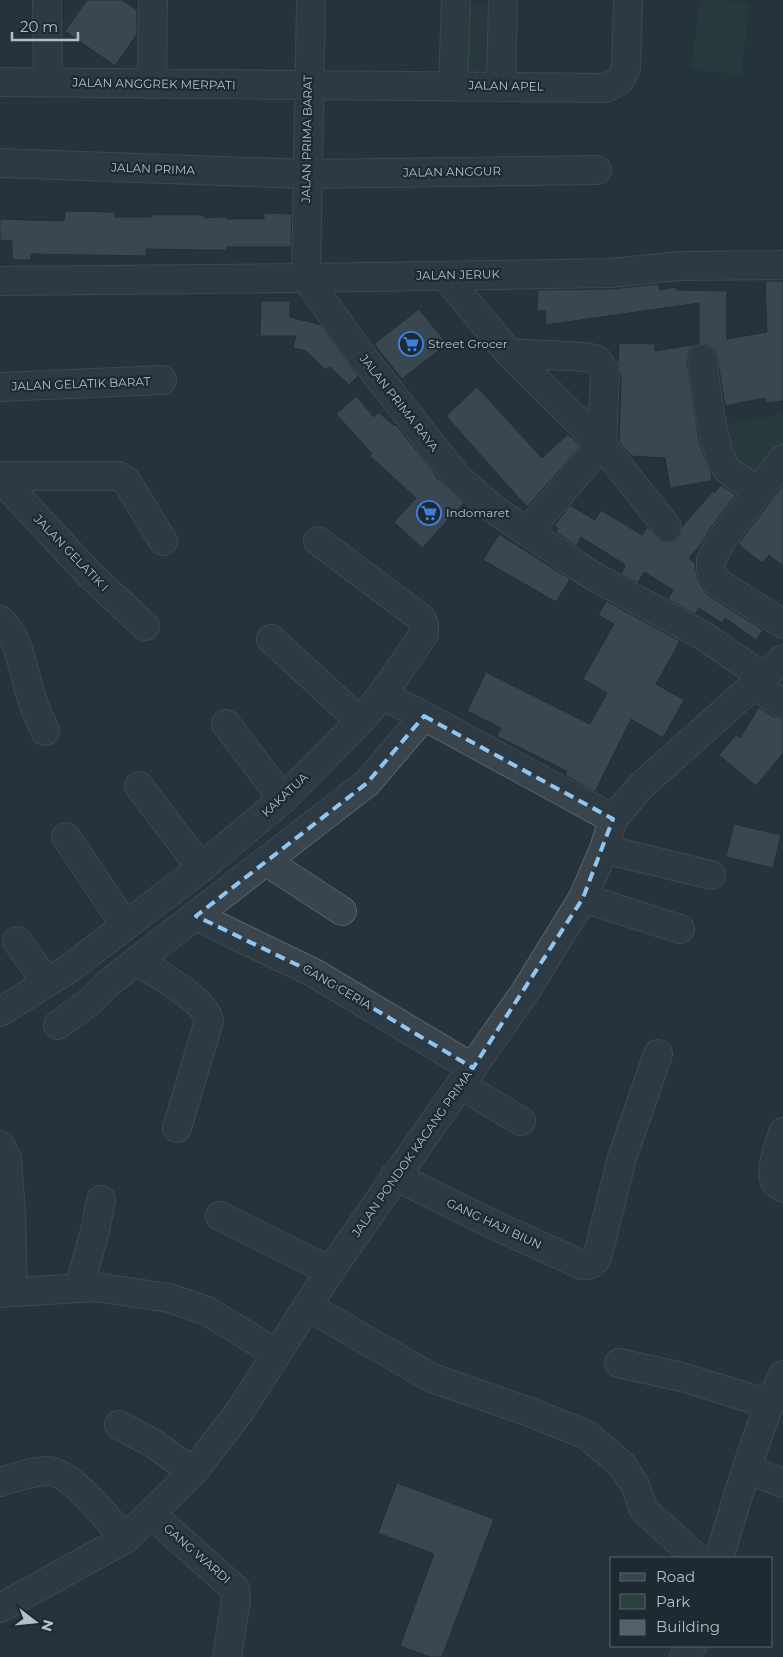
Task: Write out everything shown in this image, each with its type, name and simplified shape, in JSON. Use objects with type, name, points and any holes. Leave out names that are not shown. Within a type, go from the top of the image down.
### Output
[{"type":"street","points":[[47,0],[48,82]]},
{"type":"street","points":[[152,84],[153,0]]},
{"type":"street","name":"JALAN PRIMA BARAT","points":[[306,278],[310,0]]},
{"type":"street","points":[[453,86],[456,0]]},
{"type":"street","points":[[501,86],[503,0]]},
{"type":"street","name":"JALAN APEL","points":[[308,86],[606,88],[620,80],[626,68],[628,0]]},
{"type":"street","name":"JALAN ANGGREK MERPATI","points":[[0,82],[308,86]]},
{"type":"street","name":"JALAN PRIMA","points":[[0,163],[306,174]]},
{"type":"street","name":"JALAN ANGGUR","points":[[306,174],[597,170]]},
{"type":"street","name":"JALAN JERUK","points":[[306,278],[610,273],[679,266],[783,265]]},
{"type":"street","points":[[445,276],[509,353],[602,445],[667,527]]},
{"type":"street","points":[[0,280],[306,278]]},
{"type":"street","name":"JALAN PRIMA RAYA","points":[[306,278],[362,356],[457,477],[495,510],[593,576],[767,674],[783,704]]},
{"type":"street","points":[[509,353],[586,357],[597,360],[605,371],[602,445],[528,533]]},
{"type":"street","points":[[702,359],[710,417],[722,462],[729,471],[760,490]]},
{"type":"street","name":"JALAN GELATIK BARAT","points":[[0,387],[162,380]]},
{"type":"street","points":[[783,459],[723,538],[711,560],[711,570],[717,582],[783,624]]},
{"type":"street","points":[[0,477],[50,475],[119,476],[127,482],[163,541]]},
{"type":"street","name":"JALAN GELATIK I","points":[[0,477],[90,575],[145,626]]},
{"type":"street","name":"KAKATUA","points":[[0,1012],[70,968],[200,868],[283,799],[360,721],[382,695],[424,634],[424,625],[421,618],[318,540]]},
{"type":"street","points":[[0,620],[8,627],[16,644],[32,702],[45,731]]},
{"type":"street","points":[[271,639],[360,721]]},
{"type":"street","name":"JALAN PONDOK KACANG PRIMA","points":[[0,1608],[125,1539],[193,1472],[240,1411],[330,1271],[525,992],[583,898],[604,850],[613,819],[641,786],[767,674]]},
{"type":"street","points":[[382,695],[613,819]]},
{"type":"street","points":[[58,1025],[88,1003],[107,984],[367,783],[424,716]]},
{"type":"street","points":[[226,724],[283,799]]},
{"type":"street","points":[[139,786],[200,868]]},
{"type":"street","points":[[66,837],[125,925]]},
{"type":"street","points":[[604,850],[711,875]]},
{"type":"street","points":[[267,862],[342,911]]},
{"type":"street","points":[[583,898],[680,929]]},
{"type":"street","name":"GANG CERIA","points":[[196,916],[314,973],[467,1077],[521,1121]]},
{"type":"street","points":[[17,941],[47,983]]},
{"type":"street","points":[[137,961],[196,1000],[208,1015],[209,1021],[177,1128]]},
{"type":"street","name":"GANG HAJI BIUN","points":[[395,1176],[490,1223],[582,1265],[587,1266],[594,1263],[597,1258],[622,1158],[658,1054]]},
{"type":"street","points":[[778,1182],[774,1165],[783,1132]]},
{"type":"street","points":[[0,1145],[7,1158],[11,1215],[6,1292],[94,1287],[169,1298],[207,1311],[276,1353]]},
{"type":"street","points":[[79,1288],[95,1231],[100,1200]]},
{"type":"street","points":[[220,1216],[330,1271]]},
{"type":"street","points":[[307,1306],[432,1378],[527,1411],[587,1435],[622,1465],[635,1486],[644,1510],[696,1557]]},
{"type":"street","points":[[619,1363],[682,1378],[769,1404]]},
{"type":"street","points":[[719,1557],[769,1404],[783,1375]]},
{"type":"street","points":[[119,1425],[154,1444],[193,1472]]},
{"type":"street","points":[[747,1469],[783,1483]]},
{"type":"street","points":[[0,1482],[46,1470],[61,1474],[88,1496],[125,1539]]},
{"type":"street","name":"GANG WARDI","points":[[152,1514],[235,1589],[236,1600],[227,1657]]},
{"type":"highlighted area","points":[[424,716],[613,819],[583,898],[473,1068],[314,973],[196,916],[367,783]]},
{"type":"green space","points":[[700,0],[750,4],[741,75],[691,69]]},
{"type":"green space","points":[[464,6],[497,7],[494,80],[462,79]]},
{"type":"green space","points":[[783,414],[783,451],[762,475],[731,457],[725,424]]},
{"type":"building","points":[[87,0],[122,0],[137,10],[137,34],[115,66],[65,31]]},
{"type":"building","points":[[65,211],[115,212],[115,217],[204,215],[204,218],[227,217],[227,219],[264,219],[264,213],[292,214],[291,247],[227,247],[227,250],[146,249],[146,256],[31,254],[31,260],[12,260],[12,241],[0,240],[0,219],[64,221]]},
{"type":"building","points":[[765,281],[783,281],[783,401],[765,403],[765,398],[725,406],[717,356],[714,349],[708,345],[699,344],[699,303],[545,325],[546,311],[537,311],[538,290],[611,289],[659,284],[660,290],[676,287],[676,290],[727,291],[727,339],[767,332]]},
{"type":"building","points":[[261,301],[290,301],[290,317],[321,325],[358,376],[349,385],[330,367],[326,370],[306,351],[293,348],[296,336],[260,336]]},
{"type":"building","name":"Street Grocer","points":[[419,309],[447,344],[402,379],[374,344]]},
{"type":"building","points":[[619,343],[655,344],[655,351],[698,344],[692,347],[688,353],[687,361],[698,436],[712,481],[670,488],[665,458],[631,456],[619,442],[621,378],[618,363]]},
{"type":"building","points":[[477,387],[542,458],[568,434],[581,446],[527,507],[446,416]]},
{"type":"building","points":[[356,396],[374,417],[378,412],[396,425],[435,476],[464,503],[422,548],[394,522],[416,498],[370,456],[372,454],[336,414]]},
{"type":"building","points":[[721,485],[736,495],[710,529],[703,542],[689,558],[695,563],[697,577],[708,595],[763,630],[756,640],[725,618],[722,623],[699,608],[695,614],[668,599],[673,590],[644,572],[638,583],[621,574],[625,566],[624,564],[581,537],[576,546],[556,532],[558,528],[554,526],[570,505],[595,520],[601,510],[642,535],[647,527],[661,541],[670,542],[677,539],[682,527],[714,490],[714,493]]},
{"type":"building","points":[[783,485],[783,566],[769,555],[762,563],[738,544]]},
{"type":"building","points":[[499,534],[570,579],[556,602],[483,560]]},
{"type":"building","points":[[606,601],[680,641],[656,684],[684,700],[663,738],[631,719],[595,792],[565,775],[567,771],[497,736],[501,728],[467,711],[486,672],[590,724],[607,693],[583,679],[614,624],[598,615]]},
{"type":"building","points":[[759,707],[774,717],[783,719],[783,753],[756,786],[719,755],[736,735],[740,738]]},
{"type":"building","points":[[734,824],[781,835],[773,868],[726,857]]},
{"type":"building","points":[[397,1483],[494,1519],[442,1657],[430,1657],[400,1646],[434,1554],[378,1533]]},
{"type":"place","name":"Street Grocer","points":[[411,344]]},
{"type":"place","name":"Indomaret","points":[[429,513]]}]
